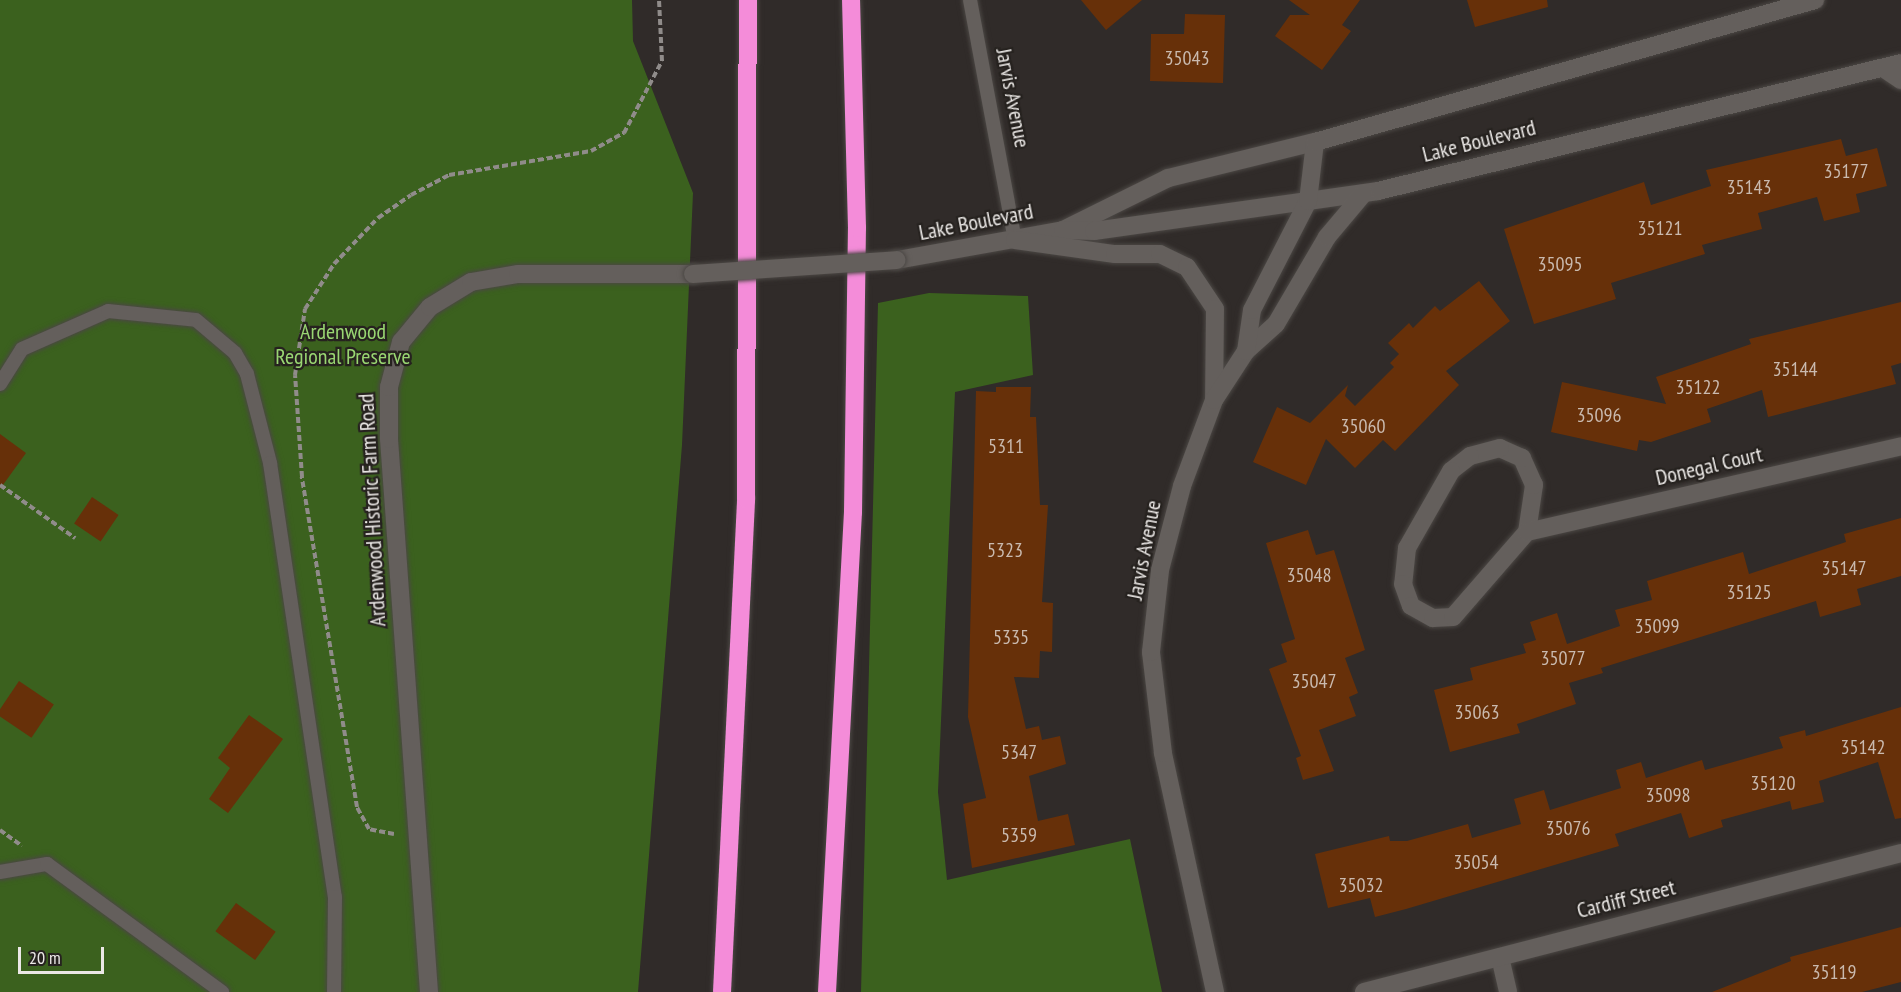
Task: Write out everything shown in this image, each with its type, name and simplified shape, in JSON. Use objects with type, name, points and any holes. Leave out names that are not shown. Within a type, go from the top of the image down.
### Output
[{"type":"highway","points":[[722,992],[746,499],[748,0]]},
{"type":"highway","points":[[827,992],[853,512],[857,228],[851,0]]},
{"type":"street","name":"Lake Boulevard","points":[[1063,230],[1168,178],[1315,142],[1815,0]]},
{"type":"street","name":"Lake Boulevard","points":[[693,274],[897,260],[1063,230],[1106,229],[1364,193],[1901,63]]},
{"type":"street","points":[[1882,68],[1901,80]]},
{"type":"street","name":"Jarvis Avenue","points":[[1215,992],[1162,753],[1151,652],[1160,570],[1182,486],[1214,400],[1246,351],[1252,310],[1308,201],[1315,142]]},
{"type":"street","points":[[1246,351],[1276,324],[1332,228],[1364,193]]},
{"type":"street","points":[[1016,240],[1115,254],[1160,254],[1187,267],[1215,309],[1214,400]]},
{"type":"street","name":"Ardenwood Historic Farm Road","points":[[429,992],[389,439],[389,387],[401,342],[430,307],[471,282],[518,274],[693,274]]},
{"type":"street","name":"Donegal Court","points":[[1527,532],[1901,446]]},
{"type":"street","points":[[1500,448],[1522,458],[1534,485],[1527,532],[1453,617],[1433,618],[1411,606],[1403,584],[1407,548],[1451,471],[1470,456],[1500,448]]},
{"type":"street","name":"Cardiff Street","points":[[1364,992],[1901,853]]},
{"type":"street","points":[[1500,957],[1508,992]]},
{"type":"lane","name":"Jarvis Avenue","points":[[970,0],[1016,240]]},
{"type":"lane","points":[[0,384],[22,349],[108,311],[196,320],[235,353],[247,374],[270,463],[335,897],[334,992]]},
{"type":"lane","points":[[0,872],[47,864],[222,992]]},
{"type":"path","points":[[0,485],[75,538]]},
{"type":"green space","name":"Ardenwood Regional Preserve","points":[[0,0],[632,0],[633,41],[693,193],[682,445],[638,992],[0,992]]},
{"type":"green space","points":[[929,293],[1028,296],[1033,375],[955,392],[938,792],[947,880],[1130,839],[1162,992],[861,992],[878,303]]},
{"type":"building","points":[[1081,0],[1142,0],[1106,30]]},
{"type":"building","points":[[1289,0],[1360,0],[1342,25],[1351,31],[1322,70],[1275,36],[1290,15],[1310,15]]},
{"type":"building","points":[[1467,0],[1547,0],[1548,7],[1475,27]]},
{"type":"building","points":[[1185,14],[1225,15],[1223,83],[1150,81],[1151,34],[1184,34]]},
{"type":"building","points":[[1841,139],[1846,156],[1877,148],[1887,186],[1856,194],[1860,212],[1824,221],[1817,197],[1758,213],[1762,229],[1702,245],[1705,254],[1611,283],[1616,299],[1534,324],[1504,229],[1644,182],[1651,205],[1711,186],[1706,170]]},
{"type":"building","points":[[1479,281],[1510,321],[1446,371],[1459,385],[1395,451],[1383,440],[1355,468],[1326,439],[1306,485],[1253,462],[1277,407],[1310,423],[1348,385],[1345,396],[1355,406],[1394,367],[1390,363],[1399,354],[1388,343],[1409,323],[1413,328],[1435,306],[1440,311]]},
{"type":"building","points":[[1901,302],[1901,363],[1891,366],[1896,384],[1768,417],[1762,390],[1707,409],[1711,422],[1651,442],[1639,440],[1637,451],[1551,432],[1562,382],[1666,404],[1656,377],[1751,344],[1749,339]]},
{"type":"building","points":[[996,387],[1031,387],[1030,417],[1036,417],[1040,505],[1048,505],[1042,602],[1053,603],[1052,652],[1040,651],[1039,678],[1014,677],[1026,729],[1039,726],[1042,740],[1060,736],[1066,764],[1029,776],[1038,821],[1068,814],[1075,845],[972,868],[963,804],[986,798],[968,717],[976,391],[996,392]]},
{"type":"building","points":[[0,434],[26,453],[0,489]]},
{"type":"building","points":[[92,497],[119,515],[101,541],[74,524]]},
{"type":"building","points":[[1901,518],[1901,576],[1857,589],[1861,605],[1820,617],[1816,601],[1601,668],[1603,673],[1569,683],[1576,704],[1517,724],[1520,733],[1450,752],[1434,690],[1473,680],[1470,668],[1526,653],[1523,644],[1536,640],[1530,622],[1557,613],[1567,644],[1620,626],[1615,610],[1652,600],[1647,581],[1743,552],[1749,574],[1846,542],[1844,534]]},
{"type":"building","points":[[1308,530],[1316,555],[1334,550],[1365,650],[1345,658],[1358,693],[1349,697],[1356,716],[1319,730],[1334,771],[1303,780],[1296,758],[1301,756],[1269,669],[1287,662],[1281,644],[1295,639],[1266,543]]},
{"type":"building","points":[[19,681],[54,704],[31,738],[0,716],[0,709]]},
{"type":"building","points":[[1901,707],[1901,818],[1895,819],[1878,762],[1819,781],[1824,802],[1792,810],[1790,801],[1721,820],[1723,827],[1689,838],[1681,813],[1615,834],[1619,846],[1406,909],[1375,917],[1370,898],[1328,908],[1315,854],[1389,836],[1390,841],[1407,841],[1468,824],[1472,838],[1521,824],[1514,799],[1544,790],[1550,810],[1621,788],[1616,770],[1641,762],[1646,778],[1702,760],[1705,770],[1783,748],[1779,737],[1805,730],[1806,736]]},
{"type":"building","points":[[249,715],[283,739],[228,813],[209,799],[230,768],[218,758]]},
{"type":"building","points":[[236,903],[276,932],[255,960],[215,931]]},
{"type":"building","points":[[1901,927],[1901,982],[1862,992],[1712,992],[1791,961],[1790,957]]}]
